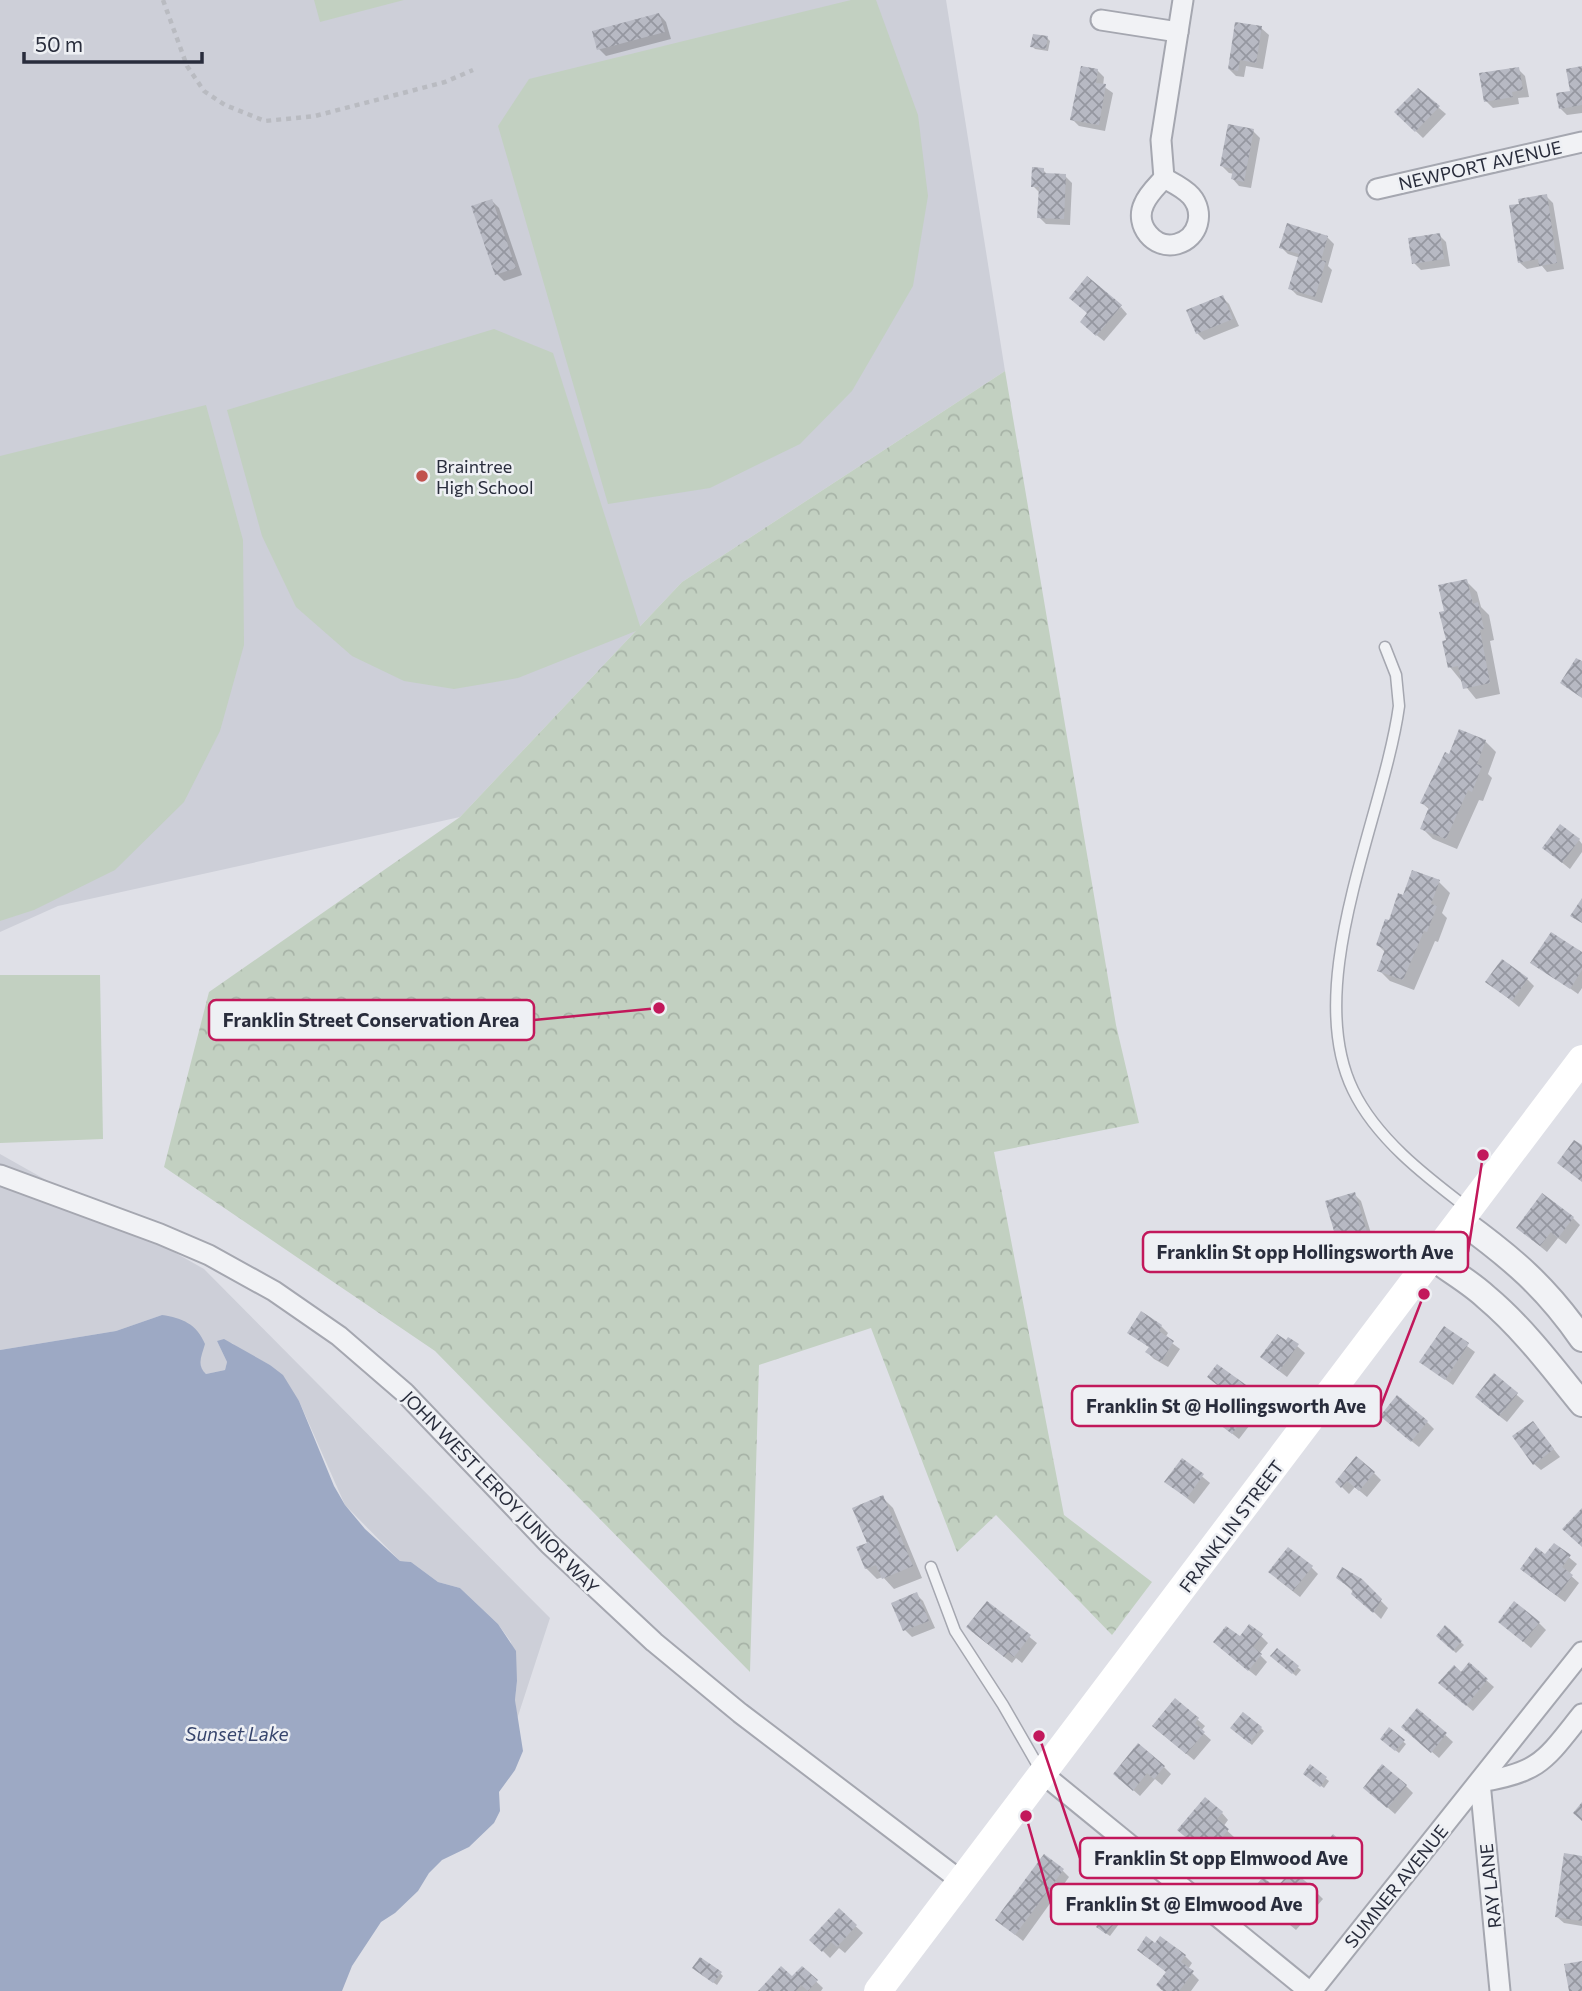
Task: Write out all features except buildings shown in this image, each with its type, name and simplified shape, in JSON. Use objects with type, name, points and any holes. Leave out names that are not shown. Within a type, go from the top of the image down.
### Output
[{"type":"main road","name":"FRANKLIN STREET","points":[[877,1991],[1582,1059]]},
{"type":"street","points":[[1164,178],[1161,140],[1183,0]]},
{"type":"street","points":[[1101,20],[1178,32]]},
{"type":"street","name":"NEWPORT AVENUE","points":[[1377,188],[1582,142]]},
{"type":"street","name":"JOHN WEST LEROY JUNIOR WAY","points":[[0,1175],[123,1219],[209,1255],[252,1277],[340,1336],[405,1393],[541,1536],[645,1634],[740,1713],[961,1881]]},
{"type":"street","points":[[1465,1215],[1529,1273],[1582,1339]]},
{"type":"street","points":[[1433,1258],[1486,1296],[1545,1358],[1582,1404]]},
{"type":"street","name":"SUMNER AVENUE","points":[[1311,1991],[1582,1652]]},
{"type":"street","points":[[1480,1782],[1515,1774],[1539,1764],[1582,1714]]},
{"type":"street","points":[[1043,1774],[1311,1991]]},
{"type":"street","name":"RAY LANE","points":[[1480,1782],[1500,1991]]},
{"type":"lane","points":[[1385,646],[1396,675],[1399,706],[1344,936],[1337,992],[1339,1043],[1353,1090],[1379,1128],[1465,1215]]},
{"type":"lane","points":[[931,1567],[955,1631],[1043,1774]]},
{"type":"path","points":[[163,0],[187,66],[204,91],[225,105],[265,121],[315,116],[445,82],[473,70]]},
{"type":"shaded area","name":"Braintree High School","points":[[0,0],[946,0],[1005,371],[682,582],[460,817],[58,906],[0,932]]},
{"type":"shaded area","points":[[0,1154],[204,1269],[550,1618],[517,1719],[517,1681],[511,1642],[498,1624],[460,1588],[438,1582],[411,1562],[400,1561],[345,1505],[299,1401],[270,1365],[232,1343],[217,1341],[227,1362],[225,1370],[206,1374],[201,1370],[200,1362],[162,1315],[116,1331],[0,1350]]},
{"type":"green space","points":[[314,0],[404,0],[320,22]]},
{"type":"green space","points":[[851,0],[876,0],[918,115],[928,196],[913,286],[852,391],[800,444],[710,488],[608,504],[498,126],[529,79]]},
{"type":"green space","points":[[494,329],[553,353],[641,629],[518,678],[454,689],[404,681],[352,656],[296,607],[262,536],[227,410]]},
{"type":"green space","points":[[1005,371],[1116,1025],[1139,1123],[994,1152],[1064,1515],[1152,1582],[1112,1635],[996,1515],[957,1552],[871,1328],[759,1365],[750,1672],[435,1351],[164,1167],[209,992],[460,817],[682,582]]},
{"type":"green space","points":[[206,405],[243,540],[244,645],[220,731],[184,802],[115,870],[34,910],[0,921],[0,456]]},
{"type":"green space","points":[[0,975],[100,975],[103,1139],[0,1143]]},
{"type":"water","name":"Sunset Lake","points":[[162,1315],[182,1320],[198,1331],[205,1344],[200,1363],[206,1374],[225,1370],[227,1362],[217,1341],[224,1339],[283,1375],[299,1401],[334,1486],[345,1505],[365,1529],[400,1561],[411,1562],[438,1582],[460,1588],[498,1624],[516,1651],[515,1700],[523,1751],[515,1770],[499,1792],[500,1811],[494,1823],[469,1847],[442,1860],[429,1873],[418,1891],[381,1922],[352,1966],[342,1991],[0,1991],[0,1350],[116,1331]]},
{"type":"place","name":"Braintree High School","points":[[422,476]]},
{"type":"place","name":"Franklin Street Conservation Area","points":[[659,1008]]},
{"type":"place","name":"Franklin St opp Hollingsworth Ave","points":[[1483,1155]]},
{"type":"place","name":"Franklin St @ Hollingsworth Ave","points":[[1424,1294]]},
{"type":"place","name":"Franklin St opp Elmwood Ave","points":[[1039,1736]]},
{"type":"place","name":"Franklin St @ Elmwood Ave","points":[[1026,1816]]}]
